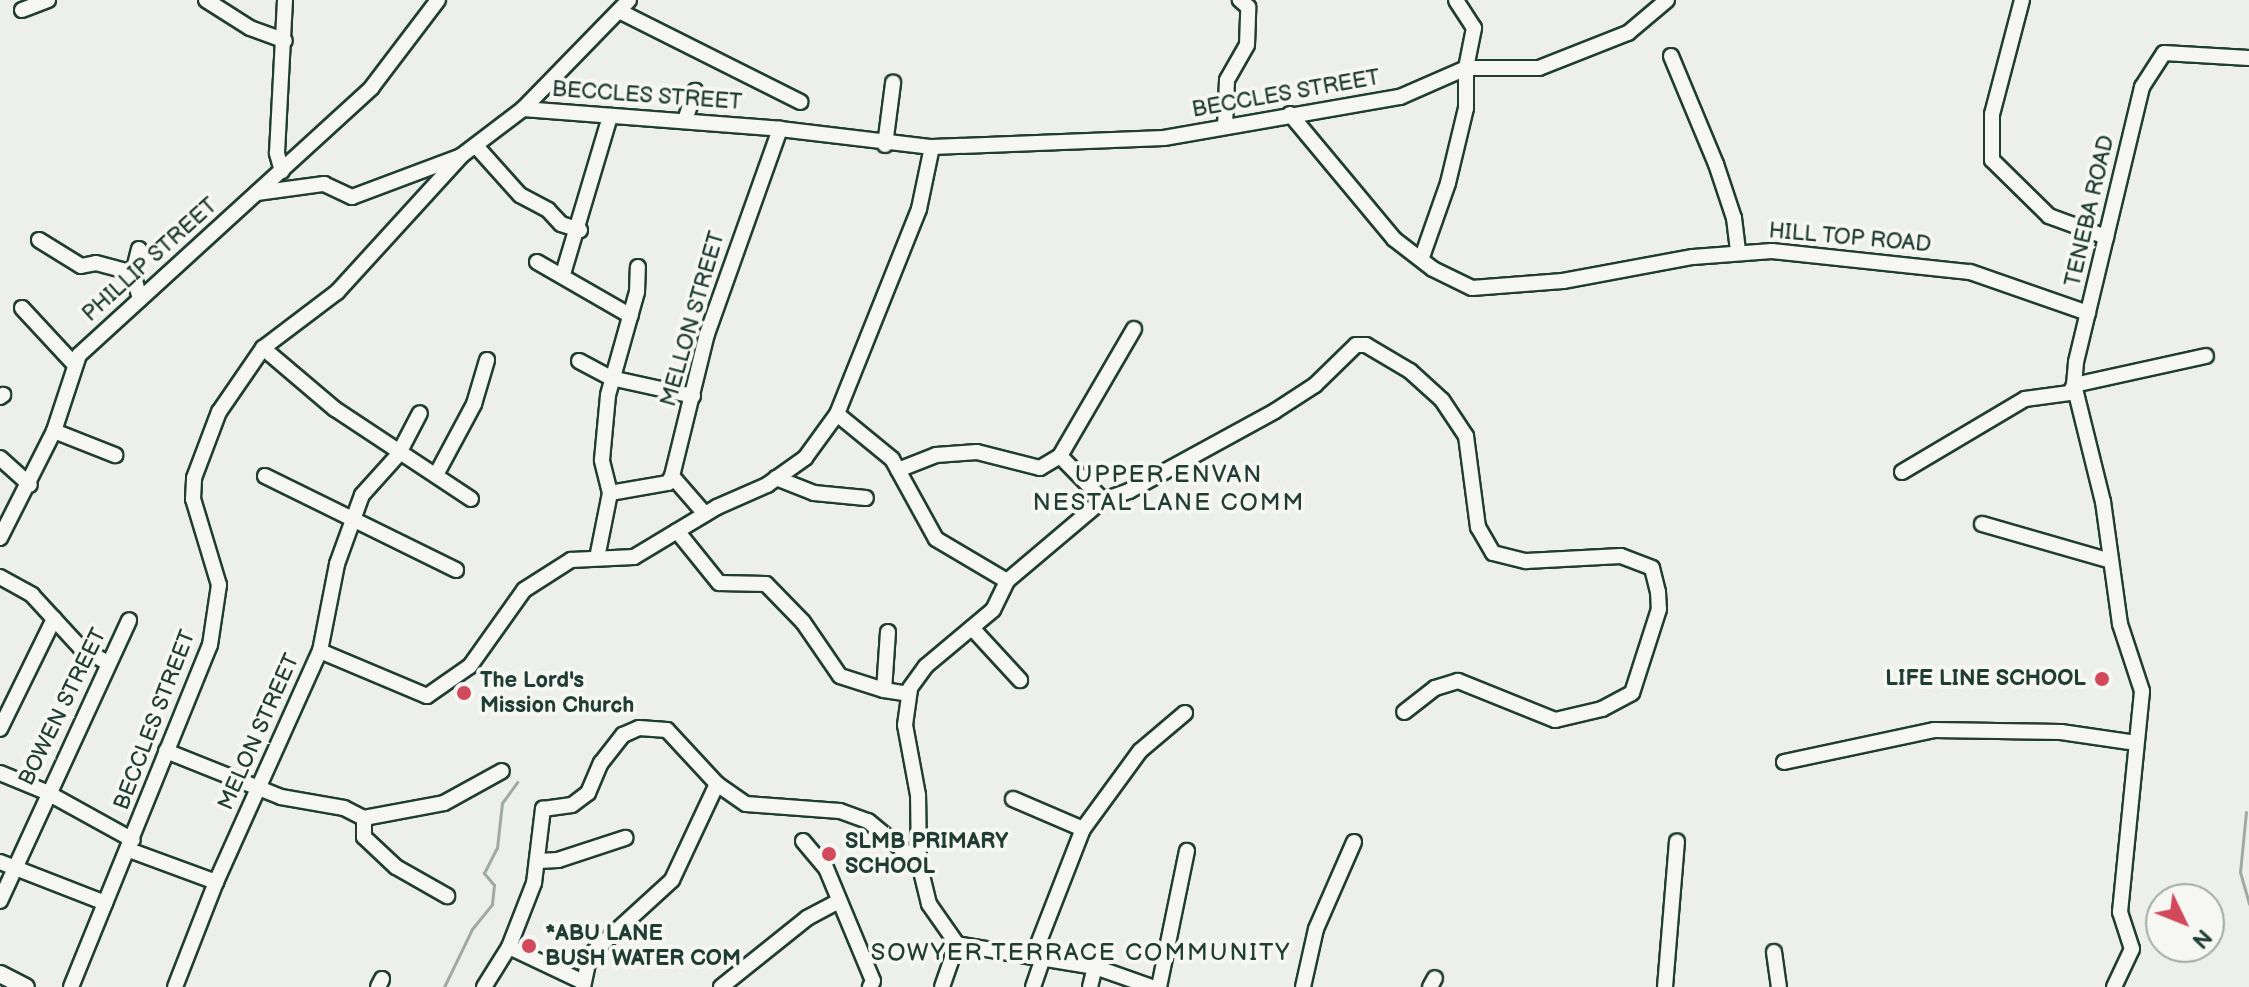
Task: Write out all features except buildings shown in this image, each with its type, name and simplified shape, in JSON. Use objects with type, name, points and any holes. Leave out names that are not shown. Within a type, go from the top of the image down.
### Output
[{"type":"main road","points":[[0,974],[26,987]]},
{"type":"street","points":[[22,10],[48,0]]},
{"type":"street","points":[[206,0],[250,28],[285,41]]},
{"type":"street","points":[[282,171],[277,153],[285,0]]},
{"type":"street","name":"PHILLIP STREET","points":[[0,538],[30,485],[54,431],[74,364],[140,299],[161,285],[372,87],[438,0]]},
{"type":"street","points":[[1225,126],[1227,80],[1247,45],[1248,7],[1240,0]]},
{"type":"street","points":[[1466,68],[1524,71],[1595,50],[1628,33],[1667,0]]},
{"type":"street","points":[[2022,0],[1992,114],[1992,160],[2049,216],[2106,237]]},
{"type":"street","points":[[1422,257],[1448,183],[1466,108],[1466,68],[1474,38],[1465,3]]},
{"type":"street","points":[[523,109],[624,6],[801,102]]},
{"type":"street","name":"TENEBA ROAD","points":[[2074,385],[2142,87],[2164,53],[2249,58]]},
{"type":"street","points":[[1671,56],[1716,164],[1734,218],[1738,253]]},
{"type":"street","name":"BECCLES STREET","points":[[71,987],[210,645],[219,585],[193,499],[194,478],[219,412],[263,348],[337,292],[461,156],[523,109],[780,129],[885,145],[932,147],[1164,138],[1400,97],[1466,68]]},
{"type":"street","points":[[885,145],[893,83]]},
{"type":"street","points":[[685,120],[695,91]]},
{"type":"street","name":"HILL TOP ROAD","points":[[1290,114],[1394,239],[1459,284],[1486,290],[1738,253],[1772,251],[1970,272],[2088,313]]},
{"type":"street","points":[[563,274],[580,230],[610,116]]},
{"type":"street","name":"MELLON STREET","points":[[672,476],[740,231],[780,129]]},
{"type":"street","points":[[476,146],[520,195],[561,224],[580,230]]},
{"type":"street","points":[[320,651],[427,696],[470,666],[524,590],[571,560],[634,557],[705,514],[776,478],[805,458],[837,414],[919,209],[932,147]]},
{"type":"street","points":[[257,193],[324,184],[352,197],[461,156]]},
{"type":"street","points":[[39,240],[81,266],[96,263],[133,273]]},
{"type":"street","points":[[139,249],[133,273],[140,299]]},
{"type":"street","points":[[537,262],[563,274],[631,316]]},
{"type":"street","points":[[597,558],[610,493],[602,460],[611,378],[631,316],[638,267]]},
{"type":"street","points":[[22,308],[74,364]]},
{"type":"street","points":[[898,470],[936,455],[977,452],[1040,468],[1060,456],[1134,329]]},
{"type":"street","points":[[1152,987],[1095,967],[957,944],[929,904],[919,863],[918,795],[905,725],[909,694],[926,666],[993,610],[1007,581],[1103,500],[1129,491],[1275,411],[1315,385],[1356,345],[1366,345],[1431,390],[1466,436],[1478,527],[1493,553],[1526,561],[1621,556],[1652,568],[1659,609],[1632,693],[1573,720],[1555,720],[1458,681],[1435,688],[1404,712]]},
{"type":"street","points":[[263,348],[398,455],[436,475],[471,499]]},
{"type":"street","points":[[2074,385],[2206,356]]},
{"type":"street","points":[[436,475],[474,404],[487,360]]},
{"type":"street","points":[[579,361],[611,378],[693,396]]},
{"type":"street","points":[[1902,472],[2025,399],[2070,393],[2074,385]]},
{"type":"street","points":[[2074,385],[2103,502],[2120,624],[2142,691],[2120,912],[2132,949],[2114,987]]},
{"type":"street","name":"MELON STREET","points":[[175,987],[216,882],[320,651],[337,564],[362,495],[398,455],[420,413]]},
{"type":"street","points":[[837,414],[892,459],[936,539],[1007,581]]},
{"type":"street","points":[[54,431],[115,455]]},
{"type":"street","points":[[1060,456],[1103,500]]},
{"type":"street","points":[[0,458],[30,485]]},
{"type":"street","points":[[265,476],[456,570]]},
{"type":"street","points":[[610,493],[668,483],[672,476],[705,514]]},
{"type":"street","points":[[776,478],[814,493],[866,498]]},
{"type":"street","points":[[1982,524],[2111,561]]},
{"type":"street","points":[[677,531],[719,583],[766,584],[803,622],[840,676],[884,690],[909,694]]},
{"type":"street","points":[[0,577],[32,595],[80,647],[108,663]]},
{"type":"street","points":[[0,729],[54,619]]},
{"type":"street","name":"BOWEN STREET","points":[[0,901],[6,865],[46,792],[129,620]]},
{"type":"street","points":[[972,628],[1020,680]]},
{"type":"street","points":[[884,690],[888,632]]},
{"type":"street","points":[[1033,987],[1038,957],[1083,829],[1140,751],[1185,713]]},
{"type":"street","points":[[484,987],[509,947],[538,861],[543,809],[572,805],[588,793],[601,763],[631,732],[667,730],[717,784],[746,804],[840,811],[868,821],[919,863]]},
{"type":"street","points":[[1784,762],[1934,730],[2061,732],[2136,743]]},
{"type":"street","points":[[166,751],[260,785],[281,797],[344,808],[364,818],[444,803],[502,771]]},
{"type":"street","points":[[0,773],[46,792],[131,845],[216,882]]},
{"type":"street","points":[[509,947],[582,984],[590,955],[672,880],[717,784]]},
{"type":"street","points":[[1013,799],[1083,829]]},
{"type":"street","points":[[364,818],[364,837],[396,867],[447,896]]},
{"type":"street","points":[[538,861],[558,860],[625,838]]},
{"type":"street","points":[[803,841],[826,868],[871,984]]},
{"type":"street","points":[[1665,987],[1677,841]]},
{"type":"street","points":[[1303,987],[1316,929],[1354,842]]},
{"type":"street","points":[[1159,987],[1187,851]]},
{"type":"street","points":[[6,865],[105,903]]},
{"type":"street","points":[[721,987],[807,918],[839,901]]},
{"type":"street","points":[[942,987],[957,944]]},
{"type":"street","points":[[1774,952],[1779,987]]},
{"type":"street","points":[[1090,987],[1095,967]]},
{"type":"waterway","points":[[444,987],[472,929],[492,904],[494,885],[484,873],[497,848],[502,803],[517,782]]},
{"type":"waterway","points":[[2246,812],[2240,872],[2249,904]]},
{"type":"place","name":"LIFE LINE SCHOOL","points":[[2102,679]]},
{"type":"place","name":"The Lord's Mission Church","points":[[464,693]]},
{"type":"place","name":"SLMB PRIMARY SCHOOL","points":[[829,854]]},
{"type":"place","name":"*ABU LANE BUSH WATER COM","points":[[529,946]]},
{"type":"district","name":"UPPER ENVAN NESTAL LANE COMM","points":[[1169,489]]},
{"type":"district","name":"SOWYER TERRACE COMMUNITY","points":[[1081,953]]}]
